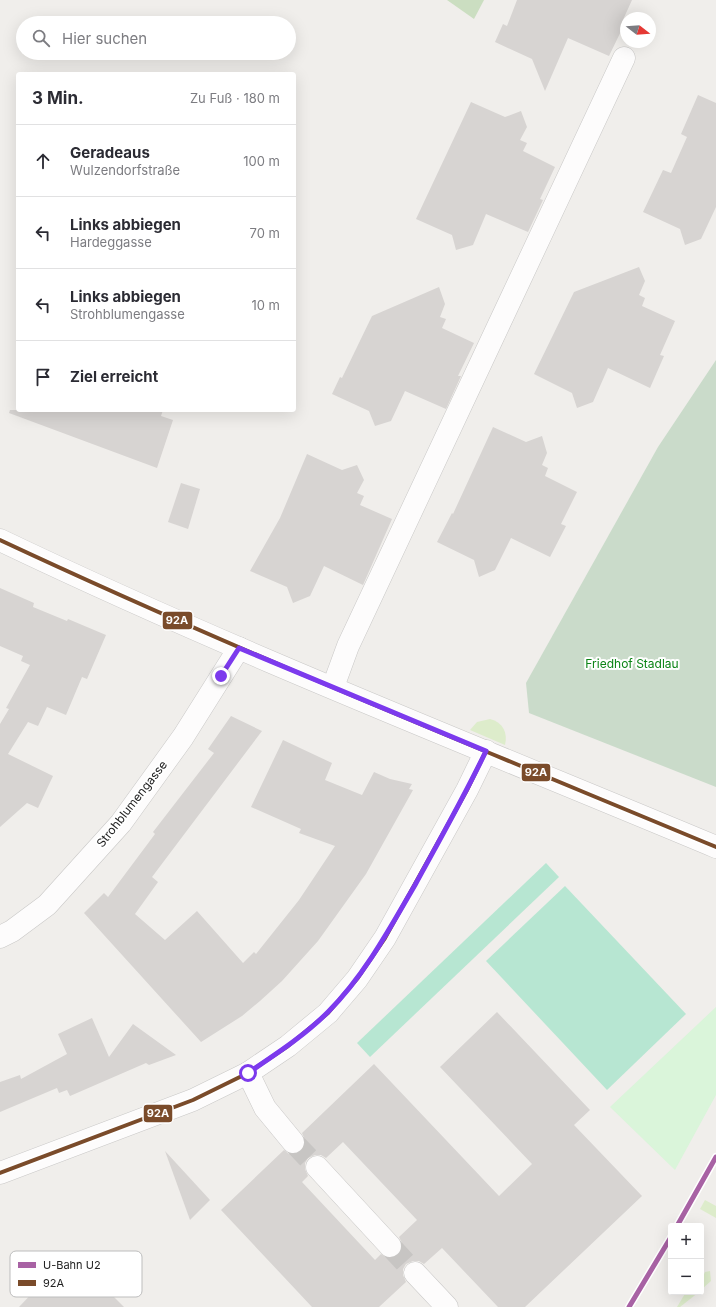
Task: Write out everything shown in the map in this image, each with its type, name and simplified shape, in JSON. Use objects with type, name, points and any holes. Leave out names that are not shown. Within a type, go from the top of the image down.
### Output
[{"type":"street","points":[[333,687],[348,646],[624,58]]},
{"type":"street","points":[[0,540],[85,581],[239,648],[716,847]]},
{"type":"street","name":"Strohblumengasse","points":[[0,937],[12,931],[47,905],[121,823],[183,737],[239,648]]},
{"type":"street","points":[[0,1173],[193,1100],[248,1073],[288,1046],[328,1013],[357,979],[389,931],[460,803],[486,751]]},
{"type":"street","points":[[248,1073],[265,1108],[293,1142]]},
{"type":"street","points":[[318,1167],[390,1246]]},
{"type":"street","points":[[415,1273],[447,1307]]},
{"type":"green space","points":[[447,0],[484,0],[474,19]]},
{"type":"green space","name":"Friedhof Stadlau","points":[[716,360],[716,787],[529,713],[526,683],[658,447]]},
{"type":"green space","points":[[490,719],[501,725],[504,729],[506,736],[505,745],[470,730],[477,722]]},
{"type":"green space","points":[[546,863],[559,877],[370,1057],[357,1043]]},
{"type":"green space","points":[[565,886],[686,1014],[607,1090],[486,961]]},
{"type":"green space","points":[[716,1007],[716,1095],[675,1170],[610,1107]]},
{"type":"green space","points":[[705,1200],[716,1206],[716,1218],[700,1209]]},
{"type":"green space","points":[[710,1271],[711,1281],[704,1287],[704,1274],[705,1272]]},
{"type":"green space","points":[[684,1295],[695,1295],[680,1307],[677,1307]]},
{"type":"building","points":[[517,0],[632,0],[627,12],[620,12],[620,33],[609,56],[568,38],[545,91],[532,59],[495,42],[503,24],[507,26]]},
{"type":"building","points":[[698,95],[716,103],[716,207],[701,239],[685,245],[680,229],[643,212],[663,170],[671,173],[687,137],[681,134]]},
{"type":"building","points":[[471,102],[505,117],[521,111],[527,127],[520,140],[527,143],[523,151],[555,167],[540,199],[543,200],[528,232],[486,214],[473,245],[456,250],[452,235],[416,219]]},
{"type":"building","points":[[639,267],[645,281],[639,295],[645,298],[642,306],[675,321],[660,355],[664,356],[650,388],[608,368],[593,402],[577,408],[572,393],[534,374],[574,292]]},
{"type":"building","points":[[439,287],[445,304],[440,317],[446,319],[442,328],[474,343],[458,376],[461,376],[446,409],[405,391],[391,421],[375,426],[369,411],[332,394],[340,377],[342,378],[372,316]]},
{"type":"building","points":[[10,410],[16,410],[16,412],[162,412],[161,416],[173,420],[157,468],[9,413]]},
{"type":"building","points":[[493,427],[526,442],[542,436],[547,453],[542,465],[548,468],[545,476],[577,492],[561,524],[566,526],[550,557],[511,538],[495,570],[479,577],[474,560],[437,542],[452,513],[453,514]]},
{"type":"building","points":[[307,454],[342,470],[357,465],[364,480],[357,493],[364,496],[360,505],[392,519],[363,585],[324,566],[310,596],[293,603],[287,587],[250,571],[280,518]]},
{"type":"building","points":[[181,483],[200,489],[188,529],[168,522]]},
{"type":"building","points":[[0,588],[34,603],[33,607],[67,621],[68,619],[106,635],[87,679],[82,677],[66,715],[47,707],[38,726],[28,722],[8,754],[53,776],[38,808],[27,803],[0,827],[0,724],[9,709],[6,708],[30,665],[21,661],[23,656],[0,646]]},
{"type":"building","points":[[231,716],[262,731],[152,877],[158,882],[135,914],[165,940],[197,911],[243,963],[254,952],[256,954],[299,900],[335,846],[299,833],[301,829],[251,807],[283,740],[332,763],[325,780],[362,795],[374,772],[390,779],[412,784],[409,789],[413,790],[366,874],[318,941],[282,981],[260,1001],[242,1016],[201,1042],[84,913],[104,893],[108,897],[155,834],[153,832],[214,753],[208,749]]},
{"type":"building","points":[[497,1012],[590,1110],[574,1125],[642,1196],[525,1307],[498,1307],[442,1248],[424,1264],[419,1261],[413,1261],[406,1264],[403,1269],[403,1275],[406,1282],[379,1307],[312,1307],[221,1210],[284,1150],[289,1154],[295,1154],[301,1151],[305,1147],[305,1140],[302,1133],[374,1064],[499,1196],[532,1164],[440,1067]],"holes":[[[343,1142],[417,1220],[399,1237],[402,1243],[402,1249],[399,1255],[393,1258],[387,1258],[381,1254],[375,1260],[302,1182],[308,1176],[305,1169],[305,1163],[308,1158],[315,1155],[321,1155],[326,1158]]]},
{"type":"building","points":[[92,1018],[109,1057],[133,1024],[176,1055],[149,1065],[146,1063],[70,1096],[67,1090],[59,1093],[57,1088],[0,1112],[0,1082],[20,1075],[21,1079],[67,1054],[58,1034]]},
{"type":"building","points":[[165,1151],[210,1200],[190,1220]]},
{"type":"building","points":[[29,1297],[114,1297],[124,1307],[19,1307]]},
{"type":"tunnel","points":[[293,1142],[317,1167]]},
{"type":"tunnel","points":[[390,1246],[415,1273]]},
{"type":"metro line","name":"U2","points":[[679,1223],[716,1157]]},
{"type":"metro line","name":"U2","points":[[629,1307],[668,1242]]},
{"type":"transit line","name":"92A","points":[[0,540],[88,581],[267,659],[716,847]]},
{"type":"transit line","name":"92A","points":[[0,1173],[193,1100],[248,1073],[288,1046],[328,1013],[357,979],[385,938],[467,790],[486,751]]},
{"type":"route","points":[[221,676],[239,648],[486,751],[467,790],[385,938],[357,979],[328,1013],[288,1046],[248,1073]]}]
